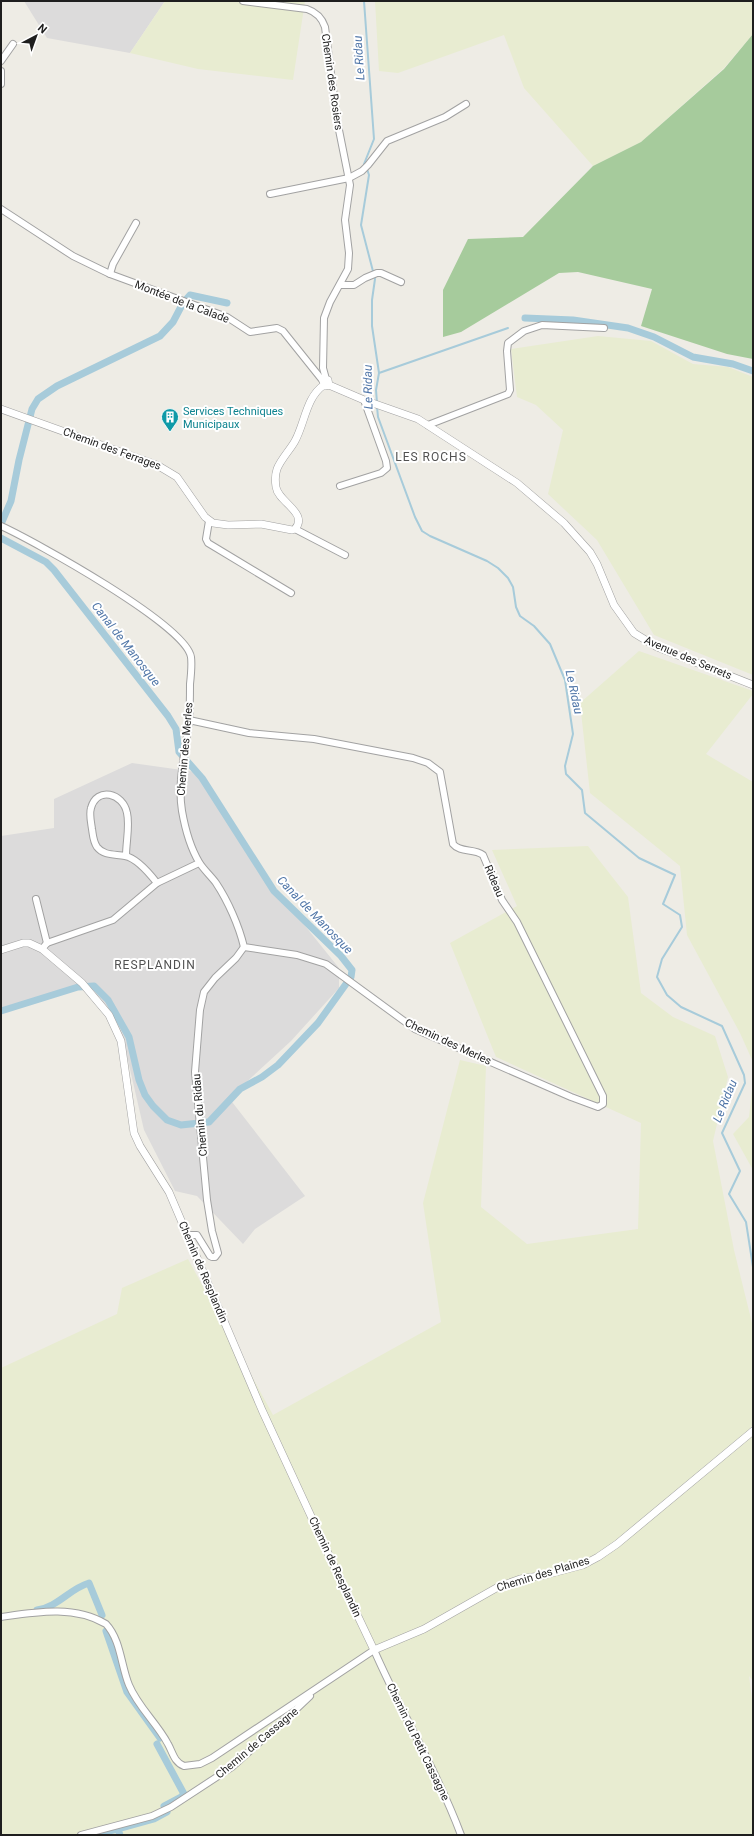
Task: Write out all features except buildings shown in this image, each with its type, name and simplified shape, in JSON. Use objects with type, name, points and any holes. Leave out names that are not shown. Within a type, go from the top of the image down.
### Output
[{"type":"street","name":"Chemin des Rosiers","points":[[243,1],[308,9],[314,11],[323,22],[338,126],[349,178],[346,220],[349,261],[348,269],[330,302],[324,318],[324,368],[326,383]]},
{"type":"street","points":[[1,61],[13,44]]},
{"type":"street","points":[[1,71],[1,84]]},
{"type":"street","points":[[270,194],[349,178],[362,171],[387,141],[445,117],[466,104]]},
{"type":"street","name":"Montée de la Calade","points":[[1,209],[73,256],[110,274],[227,317],[250,332],[277,328],[283,331],[326,383]]},
{"type":"street","points":[[110,274],[113,264],[136,223]]},
{"type":"street","points":[[340,285],[354,285],[374,274],[382,273],[401,282]]},
{"type":"street","points":[[428,425],[508,394],[510,390],[507,351],[508,343],[524,331],[542,325],[604,328]]},
{"type":"street","points":[[295,530],[299,525],[299,519],[296,513],[279,496],[276,489],[275,478],[277,469],[297,436],[315,393],[326,383]]},
{"type":"street","name":"Avenue des Serrets","points":[[326,383],[364,400],[418,419],[452,443],[518,483],[564,523],[590,552],[597,564],[614,606],[634,633],[651,644],[753,685]]},
{"type":"street","points":[[340,486],[381,473],[386,468],[384,453],[364,400]]},
{"type":"street","name":"Chemin des Ferrages","points":[[1,409],[157,465],[167,470],[177,477],[209,521]]},
{"type":"street","points":[[291,593],[208,543],[206,539],[209,521],[218,524],[260,524],[295,530],[345,555]]},
{"type":"street","name":"Chemin des Merles","points":[[3,527],[43,548],[99,581],[159,621],[180,638],[188,647],[191,656],[189,720],[183,763],[182,809],[186,829],[199,863],[207,870],[220,889],[244,947],[297,955],[314,959],[329,965],[415,1029],[516,1073]]},
{"type":"street","name":"Rideau","points":[[189,720],[249,733],[314,739],[395,754],[420,760],[437,768],[442,778],[444,801],[453,844],[459,849],[478,852],[483,855],[502,900],[517,922],[604,1101],[601,1106],[592,1105],[516,1073]]},
{"type":"street","points":[[126,856],[127,812],[124,805],[118,797],[112,794],[99,797],[92,806],[90,818],[94,840],[97,847],[104,852],[116,856],[126,856],[146,870],[157,883]]},
{"type":"street","points":[[36,898],[45,946],[113,920],[157,883],[199,863]]},
{"type":"street","name":"Chemin de Resplandin","points":[[1,950],[22,943],[45,946],[82,982],[109,1015],[121,1041],[134,1133],[140,1146],[170,1192],[265,1417],[374,1650]]},
{"type":"street","name":"Chemin du Ridau","points":[[187,1235],[197,1235],[210,1256],[212,1257],[217,1255],[218,1253],[212,1231],[207,1200],[195,1072],[202,998],[209,985],[236,958],[244,947]]},
{"type":"street","name":"Chemin des Plaines","points":[[374,1650],[424,1629],[498,1587],[520,1579],[578,1566],[598,1557],[623,1539],[753,1431]]},
{"type":"street","points":[[1,1616],[56,1611],[82,1615],[106,1624],[117,1644],[127,1680],[133,1693],[163,1735],[177,1762],[184,1766],[200,1764],[212,1758],[374,1650]]},
{"type":"street","name":"Chemin du Petit Cassagne","points":[[374,1650],[461,1835]]},
{"type":"street","name":"Chemin de Cassagne","points":[[81,1835],[152,1816],[192,1794],[232,1767],[292,1714],[318,1688]]},
{"type":"shaded area","points":[[24,1],[165,1],[130,53],[47,38]]},
{"type":"shaded area","points":[[132,763],[196,772],[252,860],[339,968],[339,988],[291,1041],[229,1098],[305,1196],[255,1229],[243,1244],[197,1196],[175,1191],[144,1130],[123,1039],[87,983],[1,1008],[1,836],[54,828],[54,799]]},
{"type":"green space","points":[[165,1],[305,1],[293,80],[198,69],[130,53]]},
{"type":"green space","points":[[375,1],[753,1],[753,34],[724,68],[641,142],[593,166],[524,88],[504,35],[398,73],[379,71]]},
{"type":"green space","points":[[753,34],[753,359],[727,354],[641,326],[652,289],[578,272],[559,273],[461,332],[443,337],[443,290],[468,239],[523,237],[593,166],[641,142],[724,69]]},
{"type":"green space","points":[[598,336],[651,341],[693,364],[728,367],[753,377],[753,675],[654,635],[597,540],[548,494],[563,430],[536,405],[517,397],[511,349]]},
{"type":"green space","points":[[639,651],[753,691],[753,694],[706,754],[753,782],[753,1062],[740,1033],[687,935],[680,866],[590,793],[580,703]]},
{"type":"green space","points":[[588,846],[628,897],[641,993],[673,1017],[715,1036],[728,1077],[713,1141],[734,1250],[753,1327],[753,1681],[749,1676],[753,1706],[753,1835],[1,1835],[1,1368],[117,1314],[122,1288],[188,1259],[273,1415],[441,1322],[423,1203],[460,1060],[486,1066],[481,1207],[527,1244],[638,1229],[641,1123],[496,1057],[450,943],[517,906],[492,850]]},
{"type":"green space","points":[[753,1081],[753,1170],[733,1134],[749,1117]]},
{"type":"waterway","name":"Le Ridau","points":[[364,1],[374,139],[364,164],[365,165]]},
{"type":"waterway","name":"Le Ridau","points":[[367,169],[369,175],[361,225],[375,279],[372,300],[372,326],[379,373],[376,390],[377,403]]},
{"type":"waterway","name":"Canal de Manosque","points":[[1,524],[11,501],[19,460],[32,409],[38,399],[57,386],[160,336],[173,322],[183,303],[190,295],[227,303]]},
{"type":"waterway","name":"Canal de Manosque","points":[[525,318],[573,320],[628,328],[654,337],[693,357],[733,364],[753,371]]},
{"type":"waterway","points":[[379,373],[508,328]]},
{"type":"waterway","name":"Le Ridau","points":[[377,407],[378,417],[415,517],[422,531],[487,561],[498,568],[508,578],[513,587],[516,607],[520,616],[534,626],[550,644],[565,680],[573,734],[565,766],[566,774],[582,790],[585,813],[639,858],[675,875],[663,904],[680,915],[682,927],[662,959],[657,977],[667,995],[681,1007],[722,1026],[744,1075],[745,1083],[722,1133],[740,1171],[729,1194],[746,1222],[753,1267]]},
{"type":"waterway","name":"Canal de Manosque","points":[[1,538],[46,562],[54,570],[168,716],[176,729],[179,752],[202,778],[274,891],[341,956],[352,970],[351,977],[318,1023],[278,1065],[262,1077],[240,1089],[209,1122],[181,1125],[167,1120],[153,1106],[145,1095],[139,1080],[129,1037],[108,1000],[94,986],[78,987],[1,1011]]},
{"type":"waterway","points":[[37,1610],[57,1602],[75,1589],[89,1583],[102,1615]]},
{"type":"waterway","points":[[106,1631],[127,1692],[160,1738]]},
{"type":"waterway","points":[[157,1744],[184,1794],[164,1806]]},
{"type":"waterway","points":[[120,1835],[118,1829],[154,1819],[167,1812]]},
{"type":"waterway","points":[[95,1834],[118,1829]]},
{"type":"place","name":"Services Techniques Municipaux","points":[[170,432]]},
{"type":"district","name":"LES ROCHS","points":[[431,457]]},
{"type":"district","name":"RESPLANDIN","points":[[155,965]]}]
